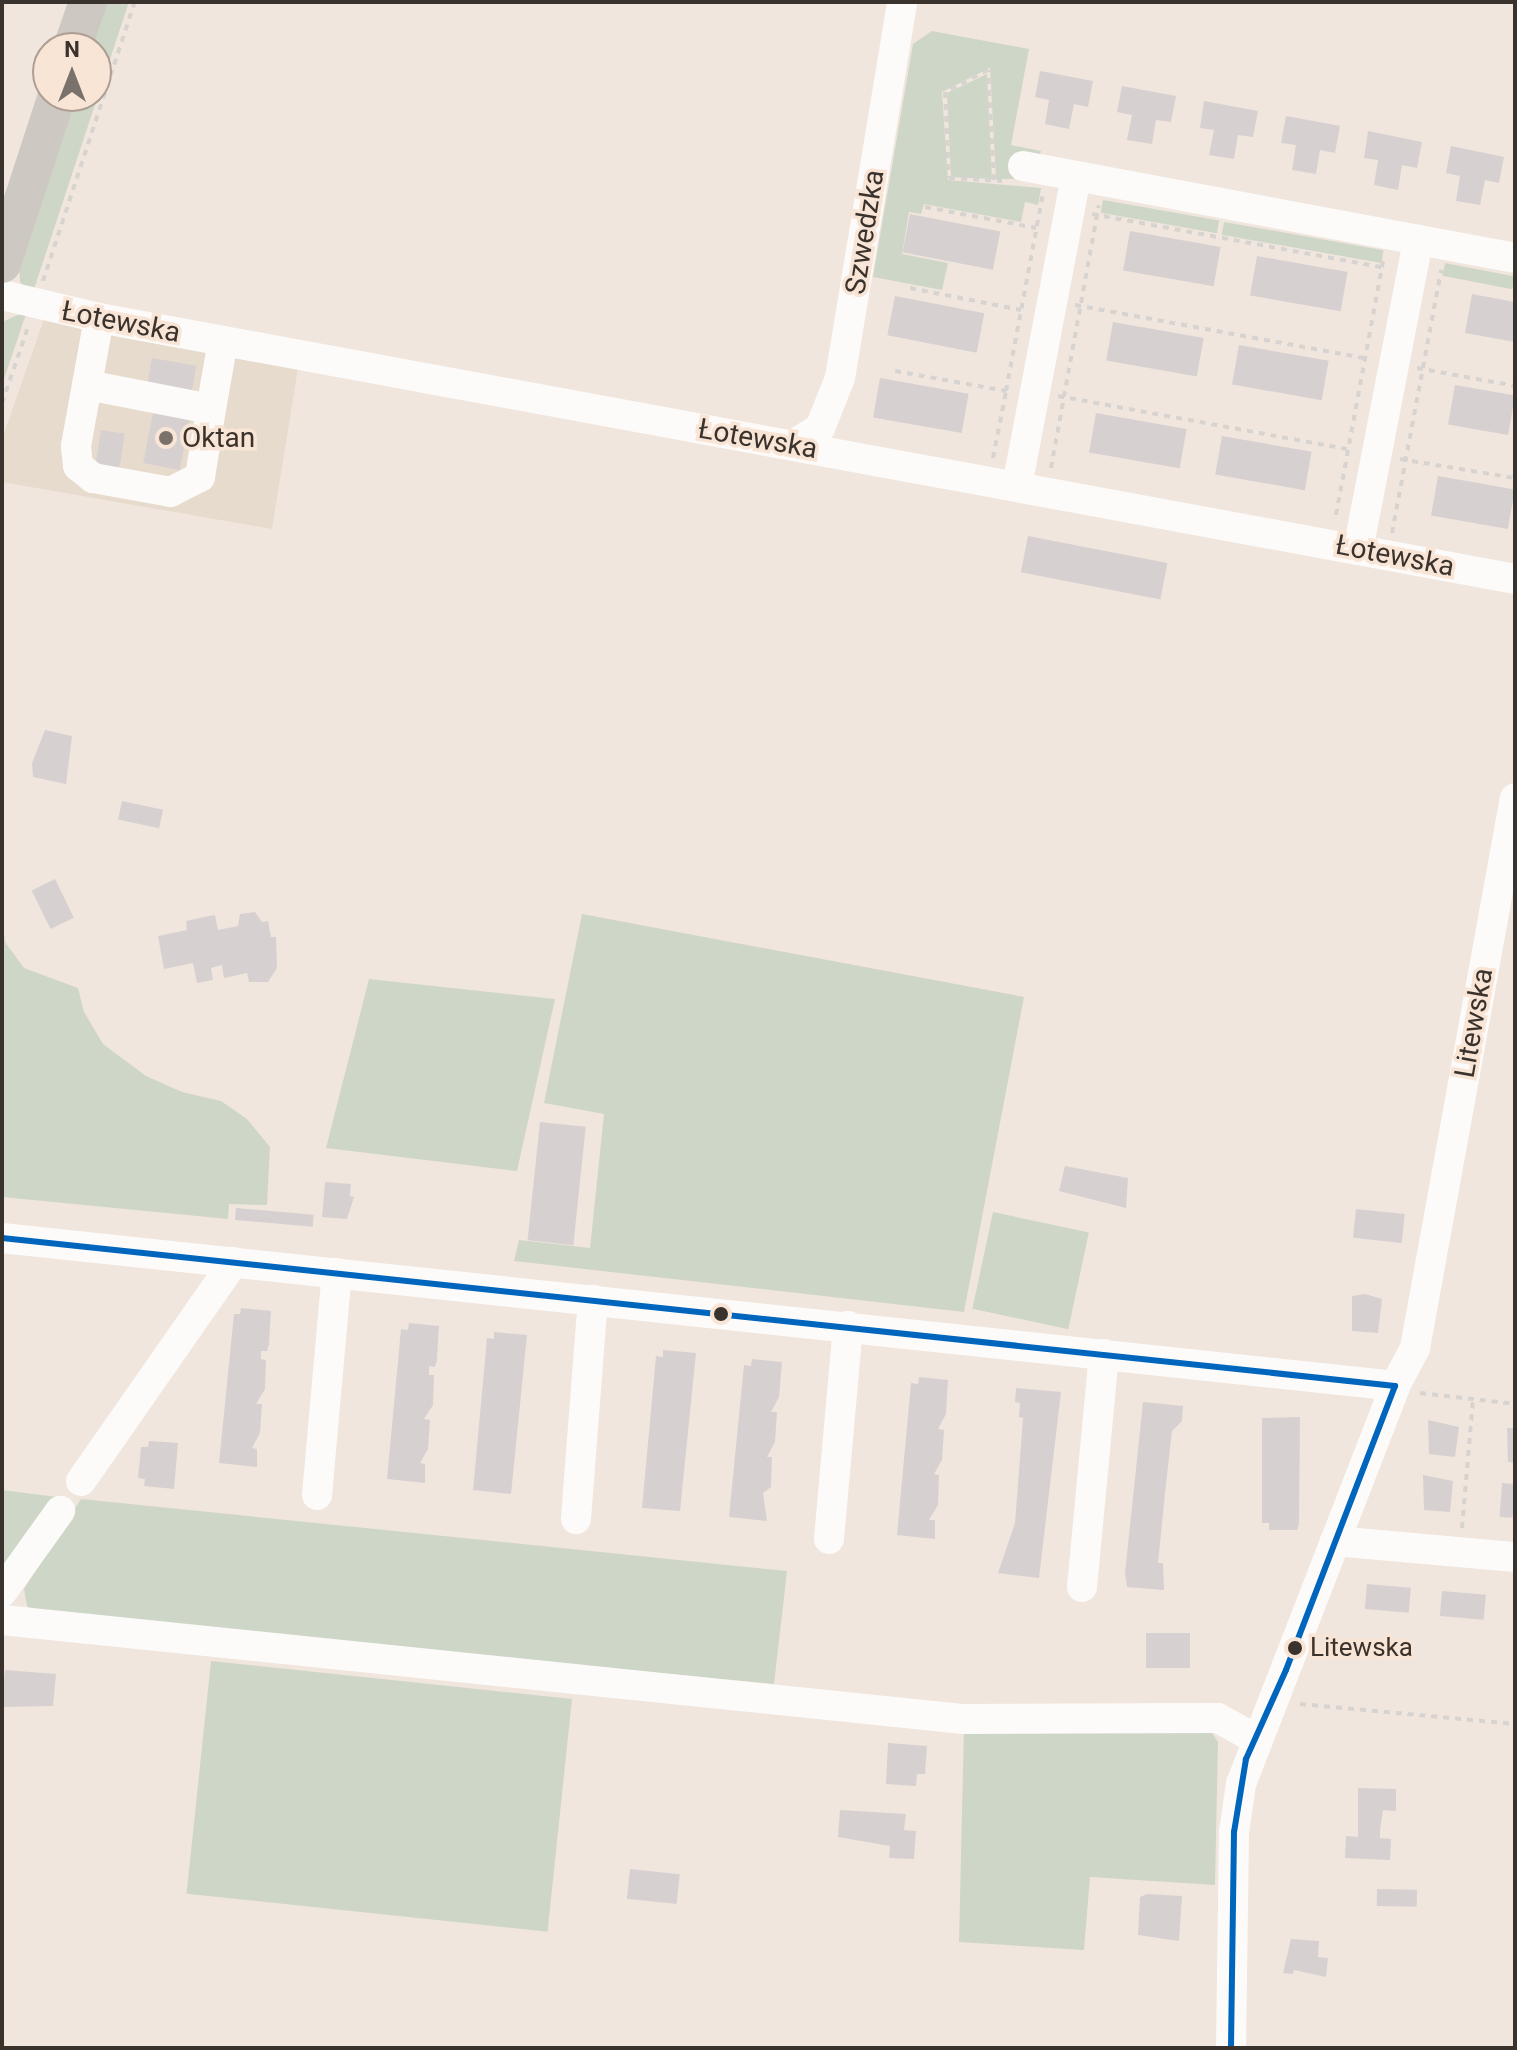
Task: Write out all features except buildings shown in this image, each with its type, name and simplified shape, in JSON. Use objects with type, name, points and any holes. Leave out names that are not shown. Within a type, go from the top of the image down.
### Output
[{"type":"main road","points":[[78,32],[88,2]]},
{"type":"main road","points":[[2,264],[52,112]]},
{"type":"street","name":"Szwedzka","points":[[793,445],[820,428],[840,378],[902,2]]},
{"type":"street","points":[[1028,173],[1090,179],[1515,258]]},
{"type":"street","points":[[1017,486],[1090,179]]},
{"type":"street","points":[[1358,550],[1412,273],[1432,243]]},
{"type":"street","name":"Łotewska","points":[[2,295],[99,318],[1515,579]]},
{"type":"street","points":[[99,318],[76,457],[83,472],[93,478],[171,492],[191,486],[200,477],[223,341]]},
{"type":"street","points":[[87,385],[211,409]]},
{"type":"street","name":"Litewska","points":[[1231,2048],[1234,1832],[1254,1738],[1276,1694],[1335,1541],[1403,1389],[1415,1348],[1515,798]]},
{"type":"street","points":[[2,1238],[848,1326],[1403,1389]]},
{"type":"street","points":[[81,1481],[234,1262]]},
{"type":"street","points":[[317,1495],[337,1273]]},
{"type":"street","points":[[576,1519],[593,1300]]},
{"type":"street","points":[[829,1539],[848,1326]]},
{"type":"street","points":[[1082,1587],[1104,1354]]},
{"type":"street","points":[[2,1592],[60,1511]]},
{"type":"street","points":[[1335,1541],[1515,1557]]},
{"type":"street","points":[[2,1620],[964,1719],[1218,1718],[1254,1738]]},
{"type":"path","points":[[2,403],[135,2]]},
{"type":"path","points":[[993,460],[1036,228],[1028,173],[994,180],[949,178],[945,92],[988,70],[994,180]]},
{"type":"path","points":[[1050,470],[1081,306],[1084,212],[1090,179]]},
{"type":"path","points":[[925,207],[1036,228]]},
{"type":"path","points":[[1084,212],[1412,273]]},
{"type":"path","points":[[1387,235],[1365,358],[1391,535]]},
{"type":"path","points":[[1334,525],[1377,454],[1422,369],[1432,243]]},
{"type":"path","points":[[910,288],[1021,310]]},
{"type":"path","points":[[1081,306],[1365,358]]},
{"type":"path","points":[[1422,369],[1515,386]]},
{"type":"path","points":[[895,371],[1006,391]]},
{"type":"path","points":[[1064,397],[1515,478]]},
{"type":"path","points":[[1403,1389],[1515,1404]]},
{"type":"path","points":[[1459,1552],[1473,1399]]},
{"type":"path","points":[[1276,1694],[1311,1709],[1515,1724]]},
{"type":"shaded area","points":[[105,2],[129,2],[112,53],[112,32],[95,32]]},
{"type":"shaded area","points":[[932,31],[1029,49],[1011,145],[1041,151],[1039,159],[1019,155],[1014,179],[996,179],[990,68],[942,92],[948,180],[1041,188],[1038,205],[1025,202],[1021,222],[924,204],[921,214],[909,212],[902,254],[948,263],[942,290],[873,277],[913,44]]},
{"type":"shaded area","points":[[987,74],[992,179],[951,177],[947,93]]},
{"type":"shaded area","points":[[69,112],[93,112],[32,295],[20,282],[19,263]]},
{"type":"shaded area","points":[[1103,200],[1219,220],[1217,233],[1101,213]]},
{"type":"shaded area","points":[[1224,222],[1384,250],[1381,263],[1222,235]]},
{"type":"shaded area","points":[[1445,263],[1515,277],[1512,289],[1443,276]]},
{"type":"shaded area","points":[[27,311],[2,385],[2,322]]},
{"type":"shaded area","points":[[44,319],[298,368],[272,529],[2,482],[2,439]]},
{"type":"shaded area","points":[[582,914],[1024,997],[964,1312],[514,1261],[519,1240],[590,1248],[604,1114],[544,1103]]},
{"type":"shaded area","points":[[2,916],[5,942],[24,968],[78,988],[84,1012],[103,1044],[146,1076],[182,1092],[221,1101],[247,1119],[270,1147],[267,1205],[229,1204],[228,1219],[2,1197]]},
{"type":"shaded area","points":[[369,979],[555,999],[517,1171],[326,1148]]},
{"type":"shaded area","points":[[993,1212],[1089,1232],[1068,1329],[972,1309]]},
{"type":"shaded area","points":[[2,1490],[57,1497],[2,1568]]},
{"type":"shaded area","points":[[81,1499],[787,1571],[774,1684],[40,1614],[27,1606],[24,1589]]},
{"type":"shaded area","points":[[211,1661],[572,1699],[548,1932],[187,1894]]},
{"type":"shaded area","points":[[964,1725],[1209,1728],[1218,1742],[1215,1885],[1090,1877],[1084,1950],[959,1942]]},
{"type":"transit line","points":[[2,1238],[1395,1386],[1286,1670],[1246,1759],[1234,1832],[1231,2048]]},
{"type":"place","name":"Oktan","points":[[166,438]]},
{"type":"place","name":"Litewska","points":[[1295,1648]]}]
